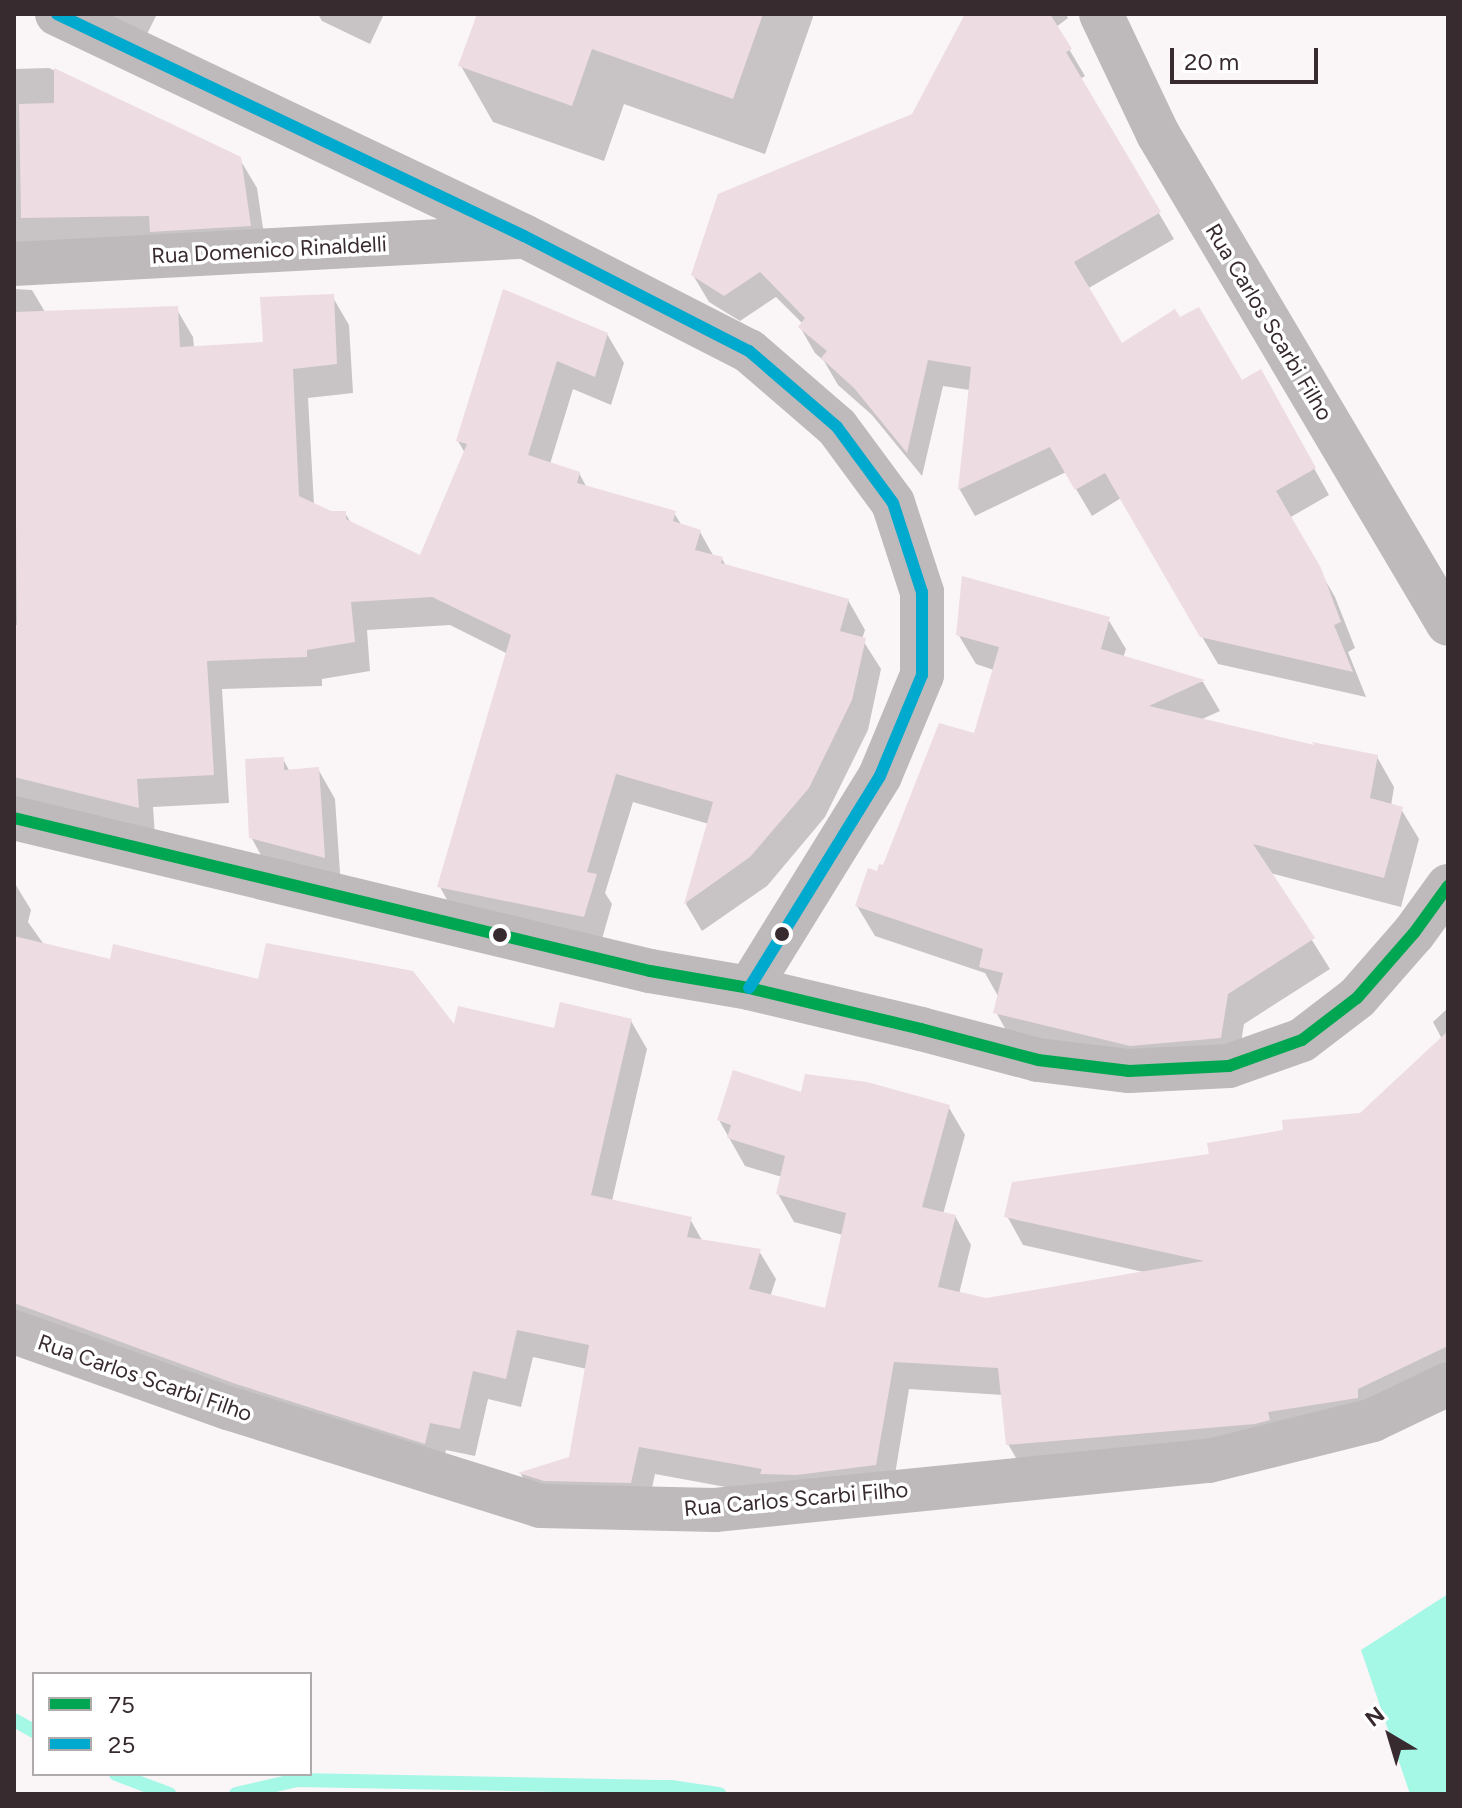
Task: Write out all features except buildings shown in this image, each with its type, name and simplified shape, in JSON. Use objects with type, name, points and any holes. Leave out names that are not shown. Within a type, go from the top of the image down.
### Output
[{"type":"street","points":[[57,14],[524,236],[749,351],[837,427],[893,503],[922,592],[922,675],[880,776],[749,988]]},
{"type":"street","name":"Rua Carlos Scarbi Filho","points":[[1101,14],[1158,134],[1448,624]]},
{"type":"street","name":"Rua Domenico Rinaldelli","points":[[14,264],[524,236]]},
{"type":"street","points":[[14,818],[650,971],[749,988],[1038,1060],[1129,1071],[1229,1066],[1302,1040],[1357,998],[1414,933],[1448,886]]},
{"type":"street","name":"Rua Carlos Scarbi Filho","points":[[14,1332],[228,1408],[540,1506],[715,1510],[1209,1461],[1373,1420],[1448,1384]]},
{"type":"shaded area","points":[[1448,1594],[1448,1794],[1410,1794],[1361,1650]]},
{"type":"waterway","points":[[14,1720],[32,1730]]},
{"type":"waterway","points":[[121,1776],[169,1794]]},
{"type":"waterway","points":[[236,1794],[297,1780],[671,1787],[719,1794]]},
{"type":"transit line","name":"25","points":[[57,14],[524,236],[749,351],[837,427],[893,503],[922,592],[922,675],[880,776],[749,988]]},
{"type":"transit line","name":"75","points":[[14,818],[650,971],[749,988],[1038,1060],[1129,1071],[1229,1066],[1302,1040],[1357,998],[1414,933],[1448,886]]}]
